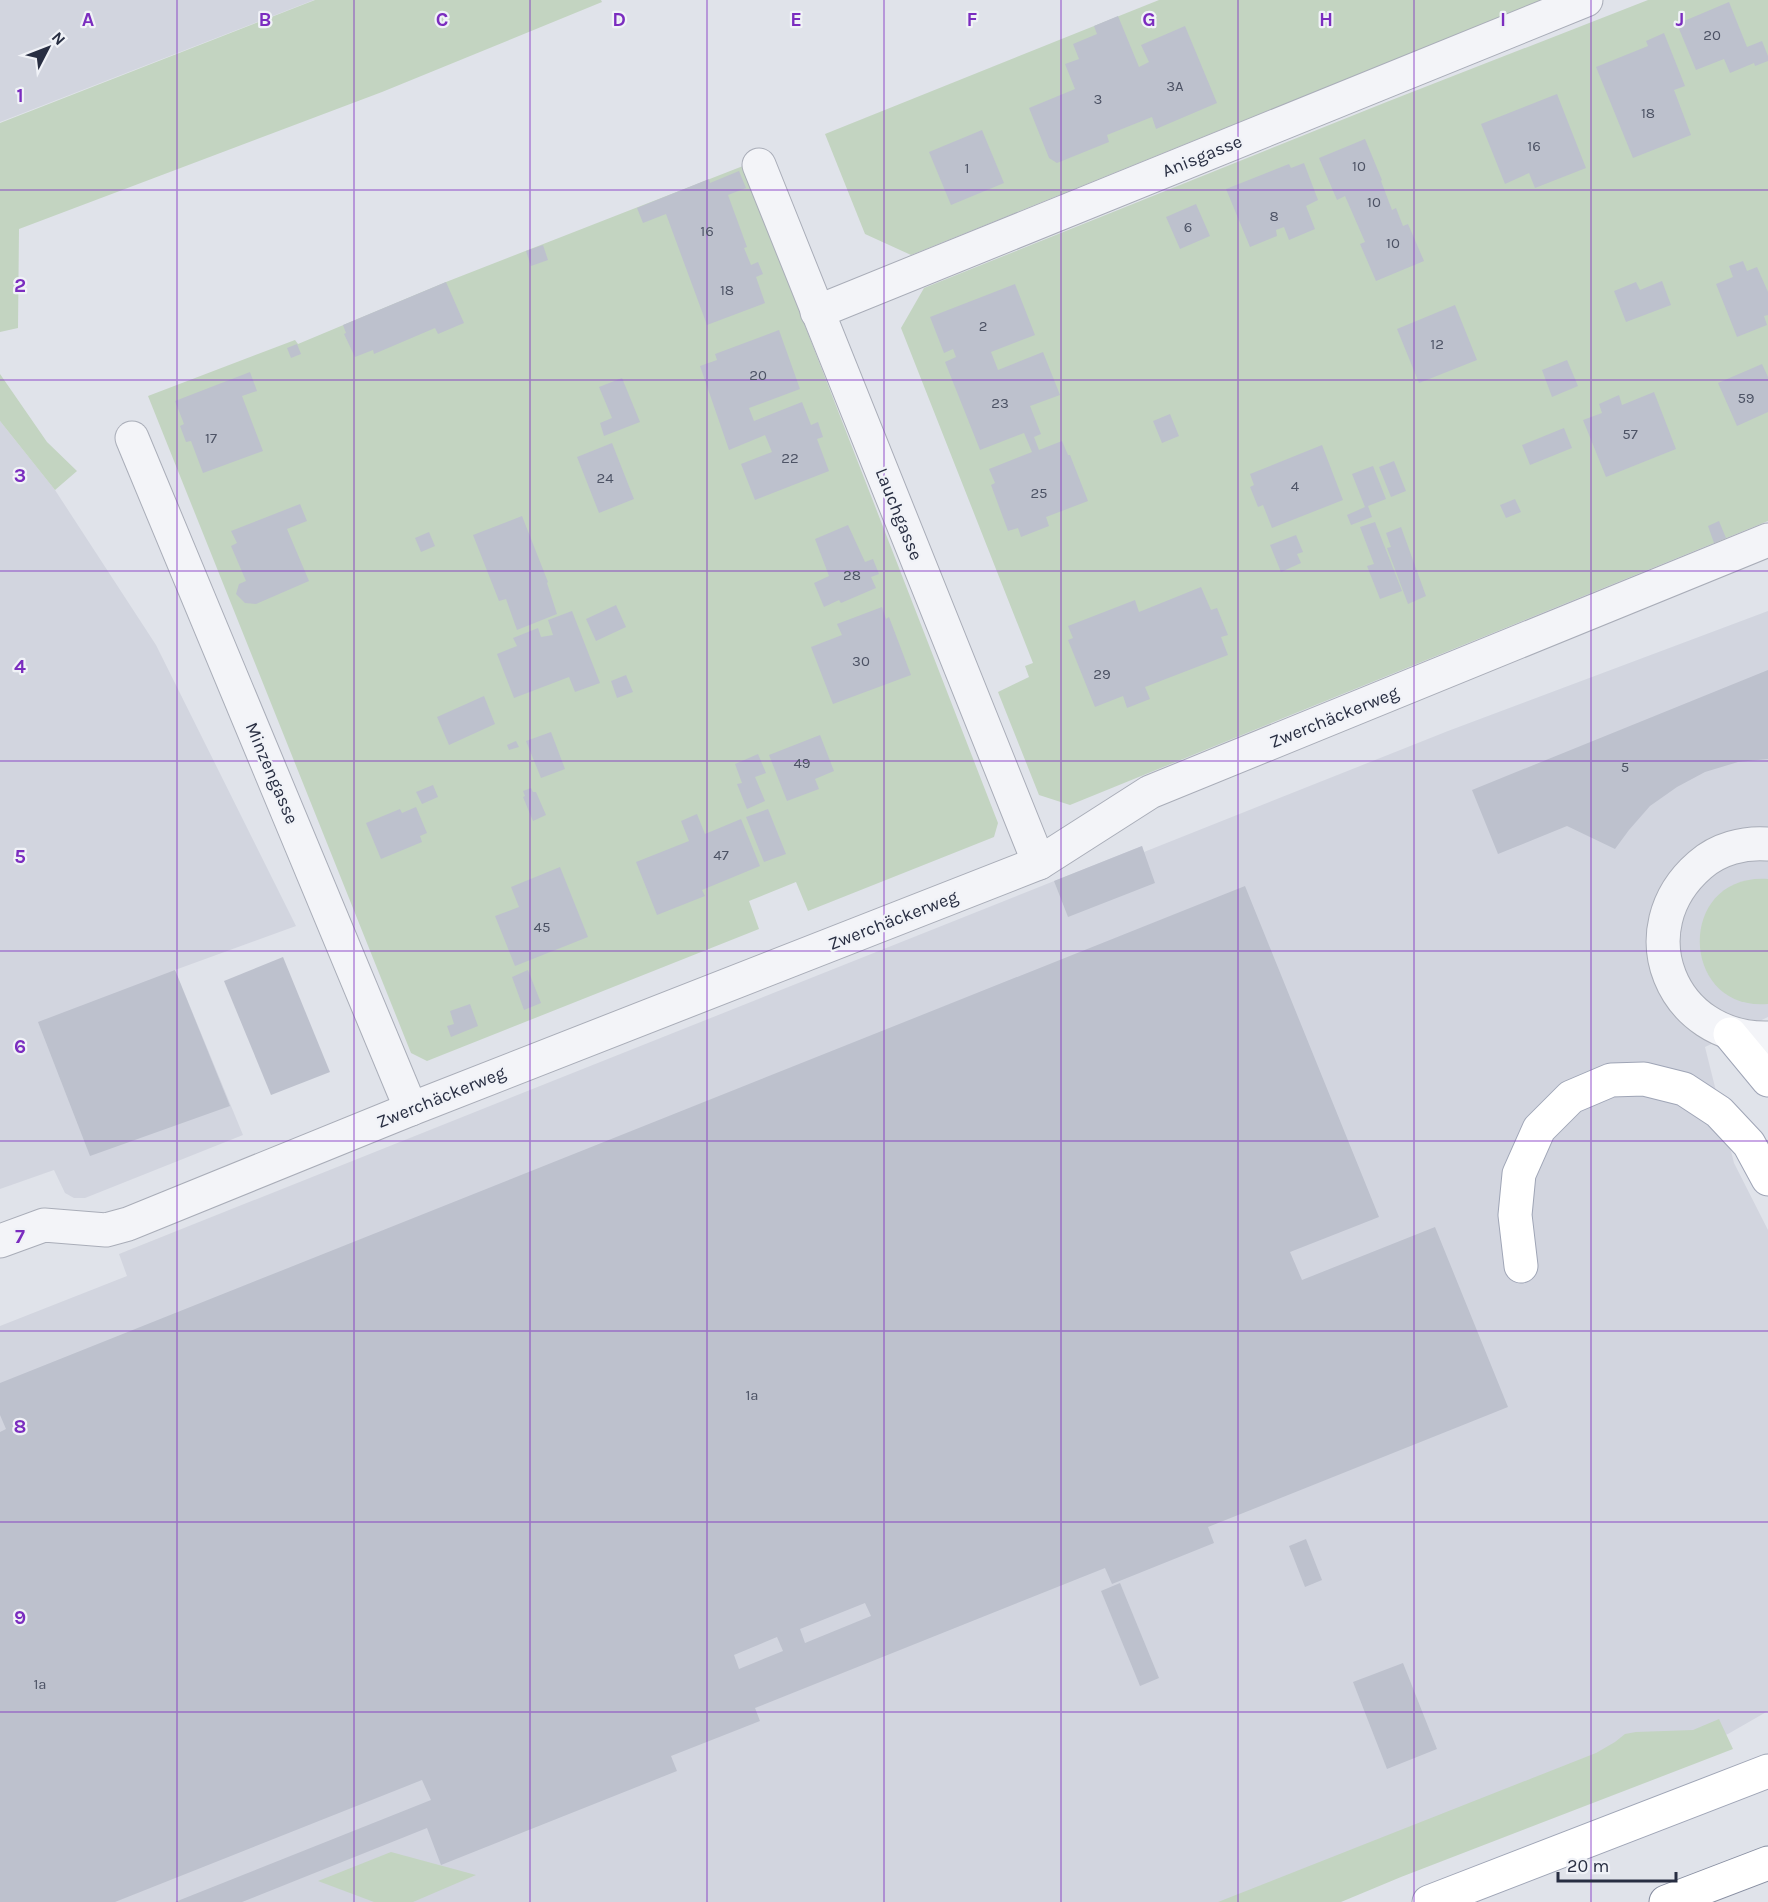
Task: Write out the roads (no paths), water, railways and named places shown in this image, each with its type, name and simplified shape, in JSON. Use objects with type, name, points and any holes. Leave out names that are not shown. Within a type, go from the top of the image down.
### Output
[{"type":"main road","points":[[1730,1034],[1768,1080]]},
{"type":"main road","points":[[1521,1266],[1515,1215],[1519,1174],[1539,1129],[1571,1097],[1611,1080],[1644,1079],[1684,1089],[1719,1112],[1749,1144],[1768,1179]]},
{"type":"main road","points":[[1429,1902],[1767,1771]]},
{"type":"main road","points":[[1666,1902],[1768,1863]]},
{"type":"street","name":"Anisgasse","points":[[817,312],[1586,0]]},
{"type":"street","name":"Lauchgasse","points":[[759,165],[1039,862]]},
{"type":"street","name":"Minzengasse","points":[[132,438],[411,1109]]},
{"type":"street","name":"Zwerchäckerweg","points":[[0,1241],[44,1225],[106,1230],[128,1224],[411,1109],[1039,862],[1150,792],[1768,540]]},
{"type":"street","points":[[1768,844],[1756,843],[1730,848],[1707,858],[1688,875],[1673,896],[1664,921],[1662,946],[1675,989],[1688,1006],[1707,1023],[1730,1034],[1768,1038]]}]
